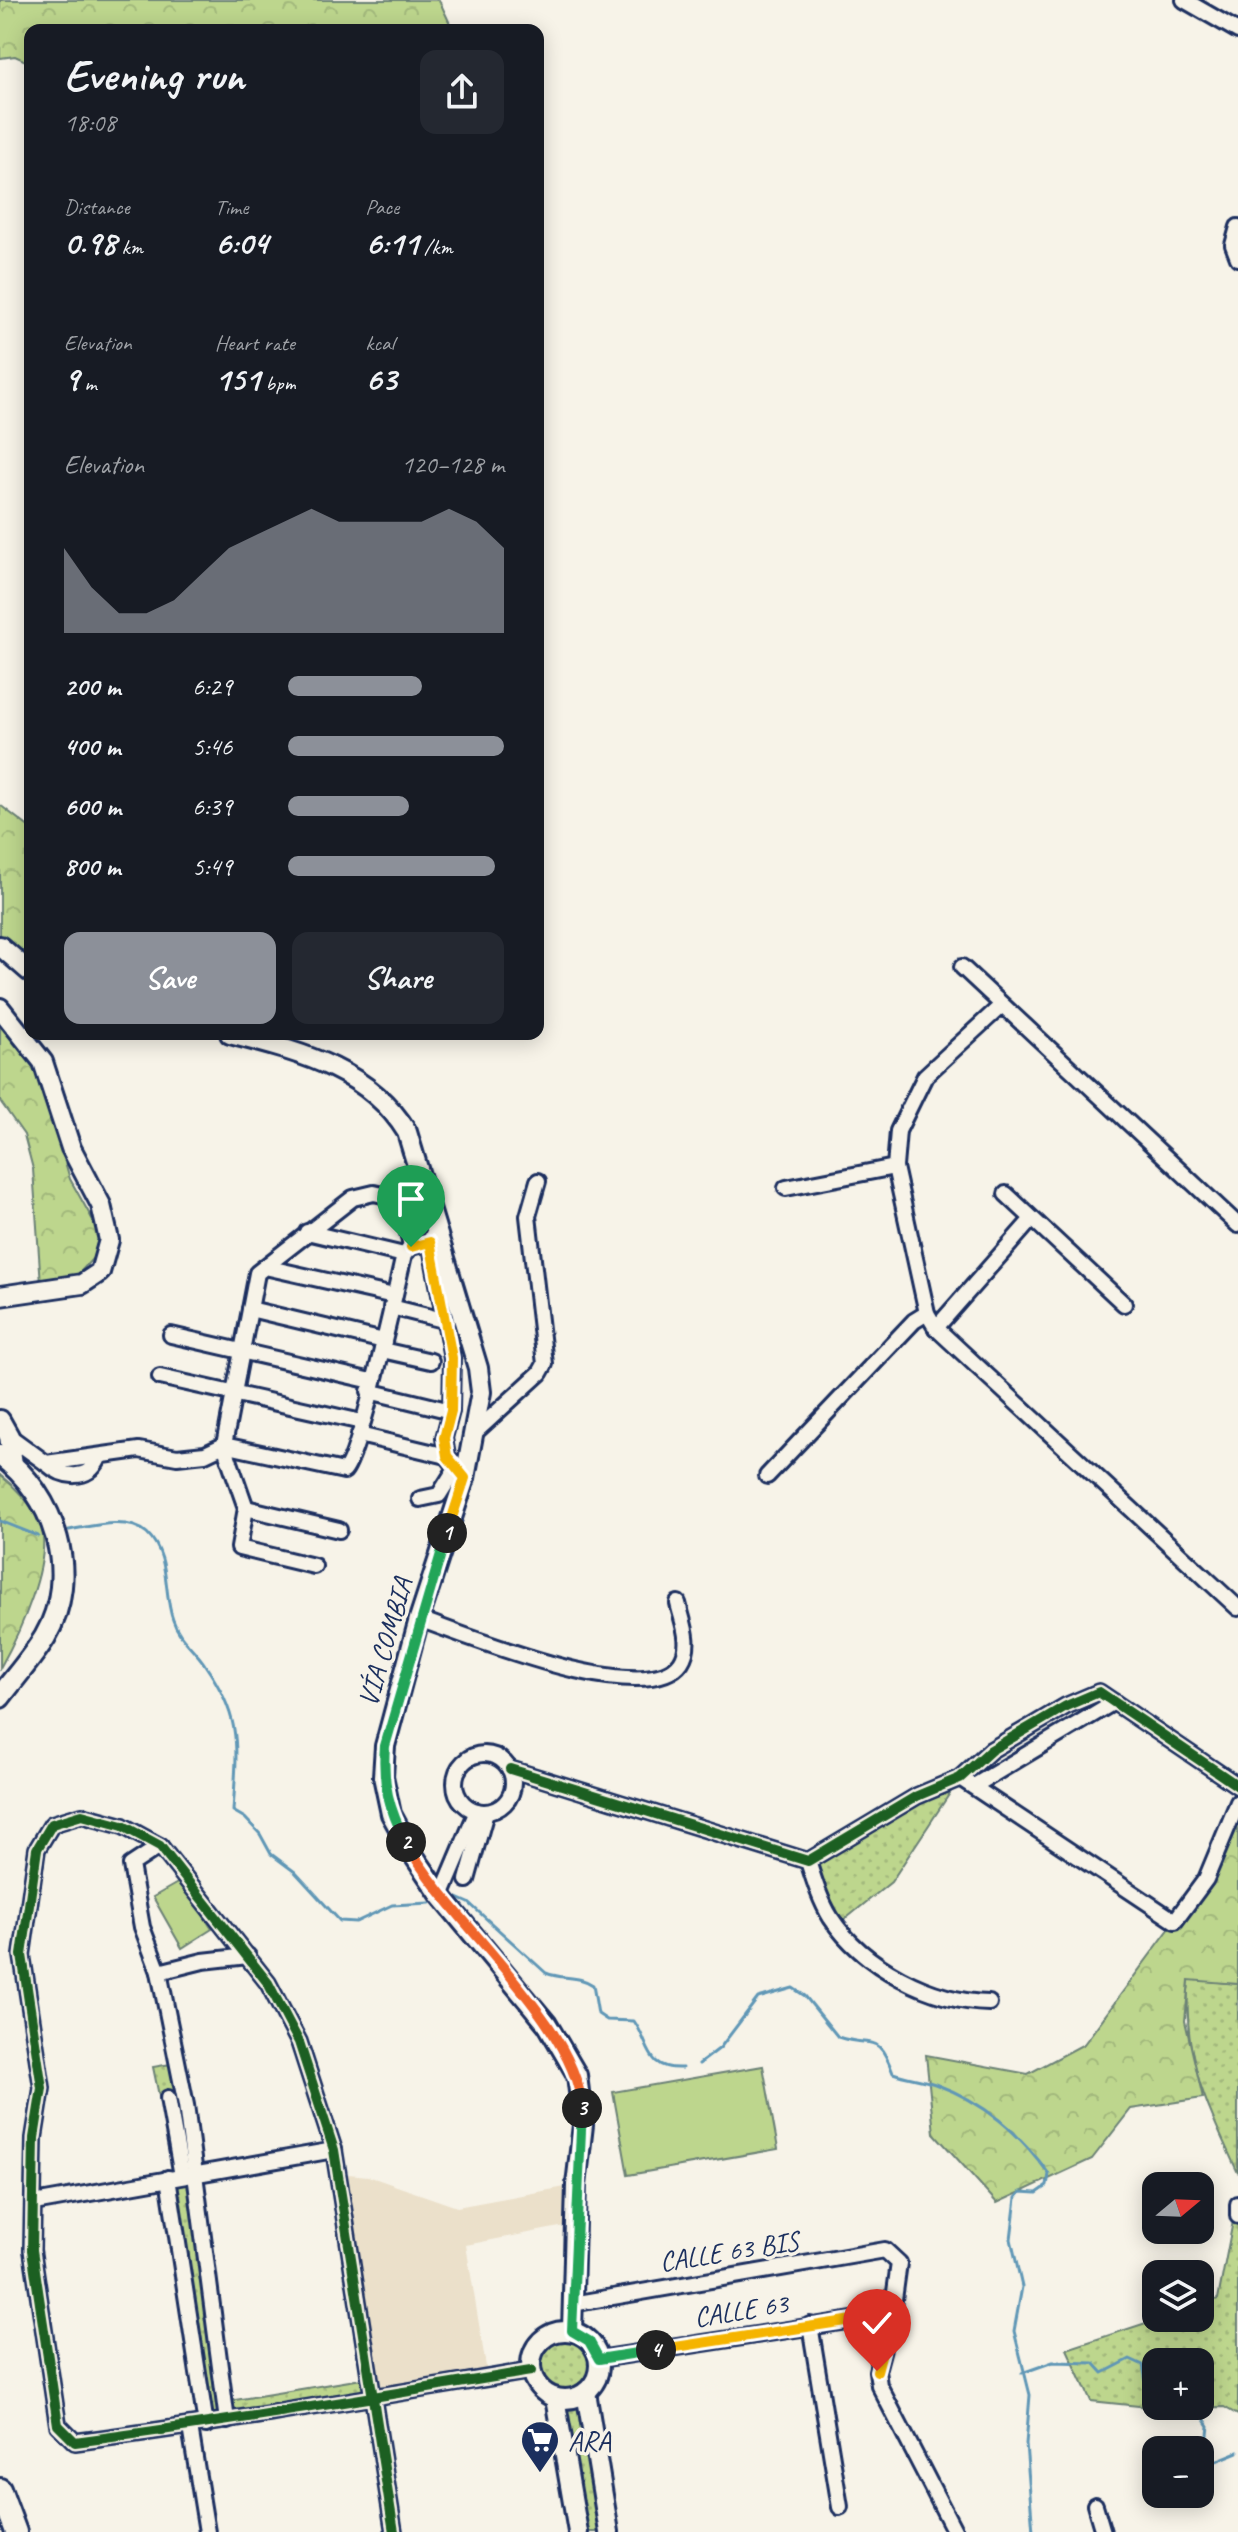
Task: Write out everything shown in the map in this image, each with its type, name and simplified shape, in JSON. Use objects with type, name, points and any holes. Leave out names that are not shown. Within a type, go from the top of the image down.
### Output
[{"type":"highway","points":[[0,1697],[46,1636],[61,1588],[61,1561],[52,1522],[6,1444]]},
{"type":"highway","points":[[0,2489],[16,2532]]},
{"type":"main road","points":[[0,946],[24,967]]},
{"type":"main road","points":[[0,1008],[24,1038]]},
{"type":"main road","points":[[0,1296],[82,1284],[100,1272],[109,1240],[101,1205],[71,1148],[43,1062],[25,1040]]},
{"type":"main road","name":"VÍA COMBIA","points":[[252,1040],[312,1056],[372,1091],[396,1114],[407,1132],[433,1234],[481,1382],[472,1435],[456,1467],[385,1746],[383,1776],[391,1814],[441,1896],[547,2024],[577,2075],[583,2125],[576,2185],[572,2331]]},
{"type":"main road","points":[[572,2331],[589,2341],[599,2359],[597,2377],[586,2392],[570,2399],[555,2398],[539,2388],[531,2371],[537,2344],[553,2332],[572,2331]]},
{"type":"main road","points":[[586,2392],[609,2532]]},
{"type":"main road","points":[[555,2398],[578,2532]]},
{"type":"street","points":[[1184,0],[1238,31]]},
{"type":"street","points":[[1238,227],[1233,245],[1238,258]]},
{"type":"street","points":[[962,967],[1238,1225]]},
{"type":"street","points":[[1002,1005],[925,1076],[898,1131],[895,1167],[927,1313],[936,1328],[1235,1600]]},
{"type":"street","points":[[786,1188],[895,1167]]},
{"type":"street","points":[[472,1435],[540,1373],[545,1364],[528,1216],[538,1181]]},
{"type":"street","points":[[6,1444],[46,1463],[139,1450],[177,1457],[205,1454],[224,1445],[339,1472],[350,1466],[392,1301],[408,1251],[403,1207],[396,1198],[374,1193],[353,1198],[257,1273],[224,1445],[246,1508],[239,1548],[314,1566]]},
{"type":"street","points":[[1006,1194],[1124,1304]]},
{"type":"street","points":[[936,1328],[1031,1220]]},
{"type":"street","points":[[307,1232],[408,1251],[433,1234],[452,1358],[451,1411],[444,1438],[456,1467]]},
{"type":"street","points":[[265,1267],[392,1301],[447,1321]]},
{"type":"street","points":[[250,1309],[431,1361]]},
{"type":"street","points":[[767,1476],[914,1321],[927,1313]]},
{"type":"street","points":[[171,1335],[371,1386],[451,1411]]},
{"type":"street","points":[[160,1377],[361,1428],[456,1467]]},
{"type":"street","points":[[420,1499],[439,1495],[456,1467]]},
{"type":"street","points":[[246,1508],[339,1530]]},
{"type":"street","points":[[419,1619],[582,1673],[646,1679],[672,1670],[681,1662],[687,1645],[678,1603]]},
{"type":"street","points":[[482,1812],[461,1801],[455,1783],[461,1765],[477,1754],[497,1756],[510,1769],[808,1861],[917,1796],[960,1778],[991,1750],[1091,1693],[1099,1692],[1238,1786]]},
{"type":"street","points":[[974,1786],[1114,1702]]},
{"type":"street","points":[[441,1896],[482,1812],[509,1798],[513,1781],[510,1769]]},
{"type":"street","points":[[960,1778],[1174,1920],[1206,1879],[1238,1802]]},
{"type":"street","points":[[467,1880],[482,1812]]},
{"type":"street","points":[[394,2532],[372,2398],[334,2150],[299,2042],[268,1983],[160,1846],[123,1826],[82,1815],[52,1824],[37,1849],[22,1955],[42,2088],[34,2138],[32,2250],[58,2425],[65,2435],[75,2442],[206,2425],[372,2398],[531,2371]]},
{"type":"street","points":[[160,1846],[131,1865],[142,1927],[159,1972],[186,2105],[181,2176],[206,2425]]},
{"type":"street","points":[[808,1861],[830,1917],[865,1955],[939,1996],[954,2001],[989,2003]]},
{"type":"street","points":[[159,1972],[203,1961],[248,1956]]},
{"type":"street","points":[[168,2098],[227,2421]]},
{"type":"street","points":[[34,2203],[334,2150]]},
{"type":"street","points":[[1238,2204],[1238,2216]]},
{"type":"street","name":"CALLE 63 BIS","points":[[572,2304],[885,2250],[893,2254],[899,2263],[892,2314]]},
{"type":"street","points":[[892,2314],[877,2371],[879,2385],[955,2532]]},
{"type":"street","name":"CALLE 63","points":[[599,2359],[892,2314]]},
{"type":"street","points":[[810,2325],[840,2507]]},
{"type":"street","points":[[190,2427],[207,2532]]},
{"type":"street","points":[[1095,2505],[1103,2532]]},
{"type":"shaded area","points":[[338,2173],[368,2176],[457,2207],[576,2185],[575,2224],[466,2245],[488,2379],[372,2398]]},
{"type":"green space","points":[[0,0],[439,0],[450,24],[24,24],[24,60],[15,56],[0,58]]},
{"type":"green space","points":[[0,805],[24,823],[24,967],[0,946]]},
{"type":"green space","points":[[0,1023],[39,1073],[70,1179],[100,1233],[93,1258],[71,1282],[41,1284],[33,1169],[24,1135],[0,1101]]},
{"type":"green space","points":[[0,1475],[33,1509],[43,1538],[39,1576],[0,1668]]},
{"type":"green space","points":[[960,1778],[891,1882],[837,1926],[808,1861]]},
{"type":"green space","points":[[1238,1801],[1238,1984],[1189,1980],[1185,2021],[1203,2098],[1131,2109],[1092,2159],[997,2203],[934,2133],[926,2055],[1028,2074],[1084,2044],[1201,1886]]},
{"type":"green space","points":[[181,1881],[212,1929],[182,1948],[153,1897]]},
{"type":"green space","points":[[1189,1979],[1238,1984],[1238,2173],[1207,2102],[1193,2057],[1189,2032]]},
{"type":"green space","points":[[177,2063],[223,2402],[368,2378],[372,2398],[206,2425],[174,2229],[176,2177],[153,2067]]},
{"type":"green space","points":[[763,2066],[778,2149],[628,2175],[613,2092]]},
{"type":"green space","points":[[1238,2195],[1238,2415],[1224,2407],[1214,2407],[1214,2348],[1142,2348],[1142,2406],[1091,2401],[1067,2349],[1142,2324],[1142,2332],[1214,2332],[1214,2300],[1218,2299]]},
{"type":"green space","points":[[562,2330],[584,2336],[597,2356],[596,2378],[586,2392],[609,2532],[578,2532],[555,2399],[541,2388],[532,2375],[531,2360],[537,2344]]},
{"type":"waterway","points":[[0,1521],[38,1536]]},
{"type":"waterway","points":[[69,1530],[110,1524],[130,1525],[147,1533],[155,1542],[163,1564],[176,1627],[217,1684],[232,1718],[236,1751],[233,1811],[245,1818],[260,1834],[271,1854],[295,1872],[340,1921],[356,1922],[392,1905],[430,1903]]},
{"type":"waterway","points":[[453,1896],[469,1903],[546,1973],[593,1985],[598,2014],[607,2020],[634,2021],[655,2060],[670,2068],[682,2068]]},
{"type":"waterway","points":[[699,2064],[720,2048],[758,1998],[793,1988],[805,1996],[838,2037],[878,2046],[893,2073],[953,2091],[985,2109],[1013,2132],[1049,2174],[1047,2186],[1037,2193],[1021,2192],[1016,2198],[1011,2239],[1022,2287],[1014,2331],[1030,2395],[1026,2444],[1033,2532]]},
{"type":"waterway","points":[[1022,2373],[1053,2362],[1094,2363],[1103,2373],[1130,2359],[1142,2365]]},
{"type":"waterway","points":[[1205,2420],[1209,2426],[1206,2453],[1216,2461],[1238,2452]]},
{"type":"cycle path","points":[[510,1769],[808,1861],[917,1796],[960,1778],[991,1750],[1066,1706],[1099,1692],[1238,1786]]},
{"type":"cycle path","points":[[394,2532],[334,2150],[299,2042],[268,1983],[160,1846],[123,1826],[82,1815],[52,1824],[37,1849],[22,1955],[42,2088],[34,2138],[32,2250],[58,2425],[75,2442],[246,2417],[360,2399],[417,2390],[531,2371]]},
{"type":"place","name":"ARA","points":[[540,2474]]},
{"type":"route","points":[[411,1247],[430,1242],[444,1298],[452,1358],[451,1411],[444,1438],[447,1456],[465,1478],[419,1619],[385,1746],[383,1776],[391,1814],[414,1856],[441,1896],[547,2024],[577,2075],[583,2125],[576,2185],[572,2331],[584,2336],[594,2346],[599,2359],[892,2314],[877,2371]]}]
